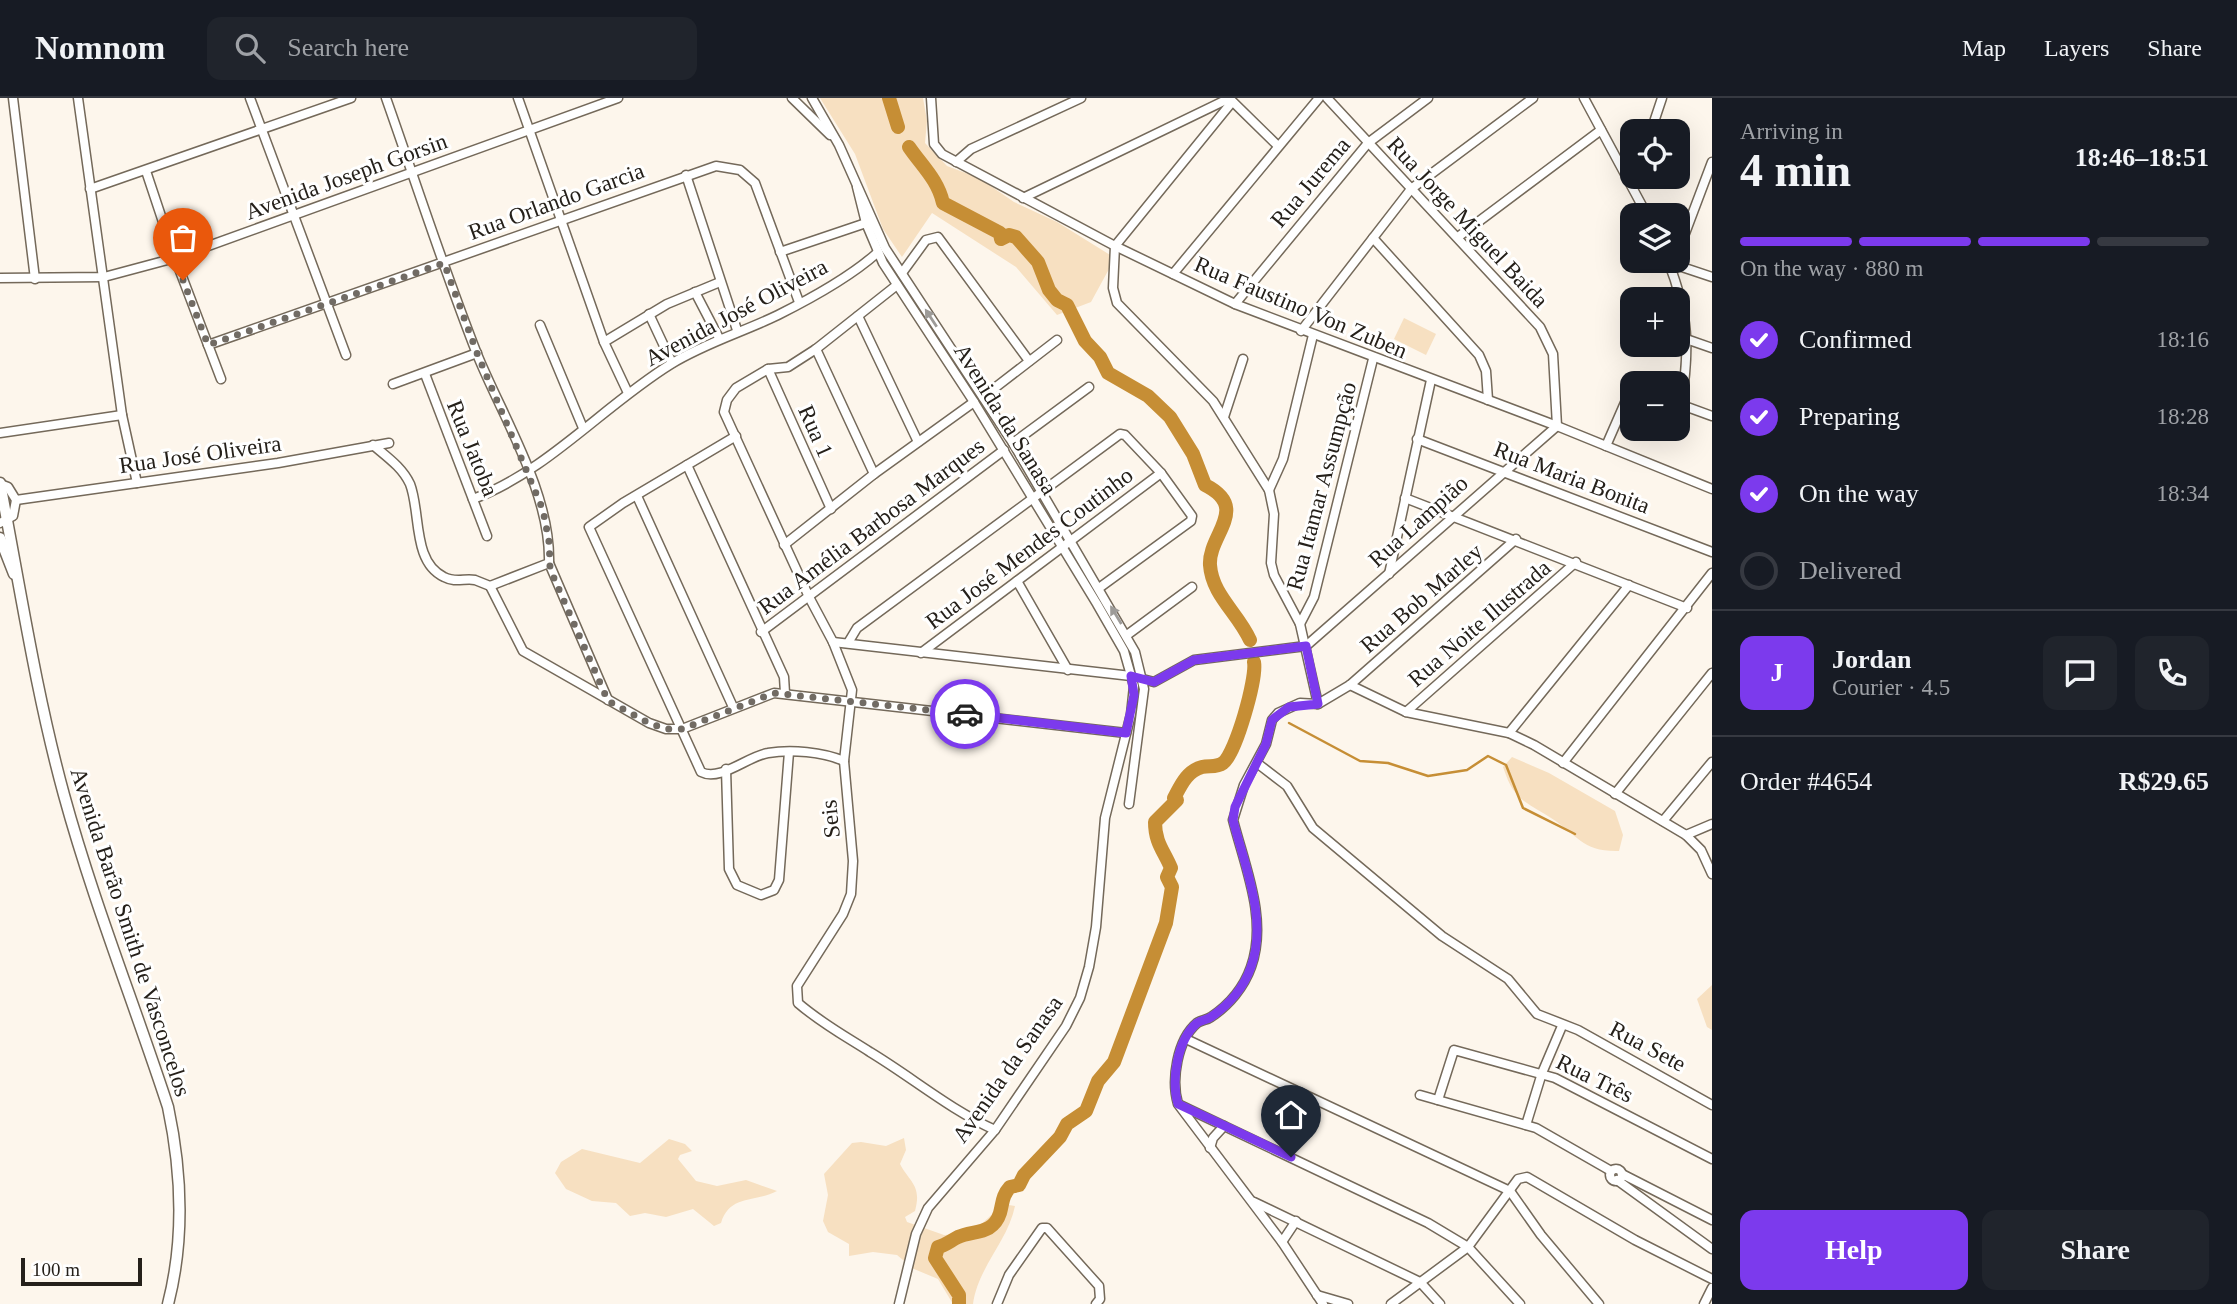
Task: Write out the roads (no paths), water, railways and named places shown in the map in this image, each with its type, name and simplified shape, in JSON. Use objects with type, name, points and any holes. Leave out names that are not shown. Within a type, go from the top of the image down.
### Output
[{"type":"main road","points":[[0,484],[3,522],[15,575]]},
{"type":"main road","points":[[0,538],[15,575]]},
{"type":"main road","name":"Avenida Barão Smith de Vasconcelos","points":[[15,575],[73,829],[168,1107],[175,1143],[181,1207],[180,1237],[168,1304]]},
{"type":"street","points":[[13,98],[34,279]]},
{"type":"street","points":[[78,98],[122,415],[137,483]]},
{"type":"street","points":[[250,98],[346,355]]},
{"type":"street","points":[[90,189],[351,98]]},
{"type":"street","points":[[386,98],[477,353],[528,471],[546,524],[549,563],[608,701]]},
{"type":"street","points":[[518,98],[604,342],[628,393]]},
{"type":"street","name":"Avenida Joseph Gorsin","points":[[0,278],[104,277],[175,258],[618,98]]},
{"type":"street","points":[[792,98],[839,145]]},
{"type":"street","points":[[800,104],[811,98],[839,145],[858,187]]},
{"type":"street","name":"Rua Faustino Von Zuben","points":[[930,98],[934,144],[942,154],[1115,246],[1234,304],[1373,359],[1557,426],[1712,489]]},
{"type":"street","points":[[956,162],[971,149],[1081,98]]},
{"type":"street","points":[[1173,274],[1277,145],[1319,98]]},
{"type":"street","name":"Rua Jorge Miguel Baida","points":[[1327,98],[1540,327],[1553,354],[1557,426]]},
{"type":"street","name":"Rua Jurema","points":[[1234,304],[1368,143],[1428,98]]},
{"type":"street","points":[[1301,331],[1412,189],[1532,98]]},
{"type":"street","points":[[1584,98],[1620,159]]},
{"type":"street","points":[[1230,99],[1277,145]]},
{"type":"street","points":[[1023,198],[1230,99]]},
{"type":"street","points":[[1230,99],[1115,246],[1113,288],[1117,303],[1197,381],[1224,417],[1269,491],[1274,513],[1271,563],[1274,575],[1300,624]]},
{"type":"street","points":[[1655,119],[1661,99]]},
{"type":"street","points":[[1458,237],[1601,130]]},
{"type":"street","points":[[1690,220],[1712,162]]},
{"type":"street","name":"Rua Orlando Garcia","points":[[208,345],[444,263],[561,218],[716,166],[729,166],[755,183],[799,302]]},
{"type":"street","points":[[146,171],[221,380]]},
{"type":"street","points":[[686,175],[737,330]]},
{"type":"street","name":"Avenida da Sanasa","points":[[858,187],[866,223],[877,253],[1004,450],[1124,651],[1134,695],[1107,809],[1096,927],[1080,998],[1066,1026],[995,1130],[928,1208],[916,1234],[899,1304]]},
{"type":"street","name":"Avenida da Sanasa","points":[[858,187],[885,248],[1013,443],[1127,635],[1142,678],[1143,701],[1129,804]]},
{"type":"street","points":[[780,252],[866,223]]},
{"type":"street","points":[[902,273],[926,240],[938,237],[1029,361]]},
{"type":"street","points":[[1373,238],[1479,355],[1486,371],[1488,400]]},
{"type":"street","name":"Avenida José Oliveira","points":[[473,499],[503,487],[528,471],[628,393],[672,363],[719,338],[779,314],[860,268],[877,253]]},
{"type":"street","points":[[1690,269],[1712,277]]},
{"type":"street","points":[[604,342],[649,314],[720,282]]},
{"type":"street","name":"Seis","points":[[897,285],[789,367],[768,369],[736,388],[727,400],[724,412],[784,545],[850,679],[852,701],[844,761],[853,879],[851,894],[797,986],[798,1003],[821,1024],[870,1052],[959,1114],[995,1130]]},
{"type":"street","points":[[695,292],[719,338]]},
{"type":"street","points":[[649,314],[672,363]]},
{"type":"street","points":[[858,316],[918,442]]},
{"type":"street","points":[[540,325],[583,428]]},
{"type":"street","points":[[1269,491],[1283,459],[1313,335]]},
{"type":"street","points":[[983,397],[1057,340]]},
{"type":"street","points":[[1690,340],[1712,348]]},
{"type":"street","points":[[816,349],[874,474]]},
{"type":"street","points":[[393,384],[477,353]]},
{"type":"street","points":[[1224,417],[1242,359]]},
{"type":"street","name":"Rua Itamar Assumpção","points":[[1318,704],[1300,624],[1314,597],[1373,359]]},
{"type":"street","name":"Rua 1","points":[[768,369],[831,509]]},
{"type":"street","name":"Rua Jatoba","points":[[425,374],[487,536]]},
{"type":"street","points":[[1389,573],[1431,380]]},
{"type":"street","name":"Rua Amélia Barbosa Marques","points":[[1013,443],[1089,387]]},
{"type":"street","points":[[784,545],[874,474],[974,402]]},
{"type":"street","points":[[1690,408],[1712,416]]},
{"type":"street","points":[[1606,446],[1620,414]]},
{"type":"street","points":[[0,433],[122,415]]},
{"type":"street","name":"Rua Lampião","points":[[1306,646],[1557,426]]},
{"type":"street","points":[[848,643],[858,628],[1040,490],[1120,434],[1130,436],[1161,473],[1192,512],[1191,521],[1099,588]]},
{"type":"street","points":[[736,436],[589,527],[701,772],[710,775],[766,753],[789,752],[834,757],[844,761]]},
{"type":"street","name":"Rua Maria Bonita","points":[[1417,439],[1712,552]]},
{"type":"street","name":"Rua José Oliveira","points":[[16,500],[278,463],[389,443]]},
{"type":"street","points":[[373,445],[401,469],[409,482],[425,555],[432,569],[444,578],[463,582],[477,581],[490,586],[523,651],[649,723],[666,729],[682,729],[762,695],[785,693],[1126,733]]},
{"type":"street","name":"Rua Amélia Barbosa Marques","points":[[761,632],[1004,450]]},
{"type":"street","points":[[687,465],[761,632],[784,677],[785,693]]},
{"type":"street","name":"Rua José Mendes Coutinho","points":[[921,653],[1161,473]]},
{"type":"street","points":[[0,484],[13,493],[16,500],[16,508],[3,522]]},
{"type":"street","points":[[637,496],[733,707]]},
{"type":"street","points":[[1405,498],[1576,562],[1687,608]]},
{"type":"street","name":"Rua Bob Marley","points":[[1318,704],[1350,685],[1516,539]]},
{"type":"street","name":"Rua Noite Ilustrada","points":[[1406,712],[1576,562]]},
{"type":"street","points":[[490,586],[549,563]]},
{"type":"street","points":[[1563,763],[1712,573]]},
{"type":"street","points":[[1017,581],[1068,670]]},
{"type":"street","points":[[1509,733],[1629,585]]},
{"type":"street","points":[[1127,635],[1192,587]]},
{"type":"street","points":[[834,642],[1131,676],[1154,682],[1194,660],[1306,646]]},
{"type":"street","points":[[1615,794],[1712,673]]},
{"type":"street","points":[[1350,685],[1406,712],[1509,733],[1534,745],[1686,835],[1701,850],[1712,874]]},
{"type":"street","points":[[1318,704],[1300,703],[1278,713],[1272,720],[1257,763],[1244,785],[1233,820],[1257,917],[1258,939],[1252,966],[1244,984],[1208,1019],[1198,1022],[1186,1039],[1174,1079],[1178,1104],[1282,1242],[1323,1304]]},
{"type":"street","points":[[726,769],[729,869],[737,885],[761,895],[774,890],[779,880],[789,752]]},
{"type":"street","points":[[1663,821],[1712,762]]},
{"type":"street","name":"Rua Sete","points":[[1257,763],[1287,786],[1313,828],[1442,936],[1508,979],[1537,1014],[1578,1030],[1712,1105]]},
{"type":"street","points":[[1686,835],[1712,824]]},
{"type":"street","points":[[1526,1125],[1542,1073],[1562,1026]]},
{"type":"street","points":[[1186,1039],[1510,1191],[1541,1235],[1599,1304]]},
{"type":"street","name":"Rua Três","points":[[1438,1100],[1454,1050],[1542,1073],[1710,1155]]},
{"type":"street","points":[[1420,1095],[1545,1132],[1611,1171],[1610,1177],[1619,1177],[1712,1220]]},
{"type":"street","points":[[1178,1104],[1391,1205],[1468,1247],[1520,1304]]},
{"type":"street","points":[[1210,1148],[1213,1138],[1224,1126]]},
{"type":"street","points":[[1619,1177],[1712,1249]]},
{"type":"street","points":[[1391,1304],[1468,1247],[1518,1179],[1534,1179],[1635,1240],[1712,1279]]},
{"type":"street","points":[[1251,1201],[1420,1282],[1440,1304]]},
{"type":"street","points":[[1282,1242],[1296,1221]]},
{"type":"street","points":[[997,1304],[1009,1275],[1038,1229],[1047,1228],[1098,1286],[1100,1299],[1097,1304]]},
{"type":"street","points":[[1704,1304],[1712,1288]]},
{"type":"street","points":[[1317,1295],[1348,1304]]},
{"type":"waterway","points":[[889,98],[898,127]]},
{"type":"waterway","points":[[909,147],[933,180],[943,203],[1000,233],[1001,239],[1009,235],[1016,237],[1038,262],[1049,290],[1057,300],[1067,305],[1085,341],[1100,357],[1108,373],[1148,396],[1170,417],[1193,454],[1205,485],[1225,503],[1224,522],[1211,554],[1212,576],[1220,595],[1250,640]]},
{"type":"waterway","points":[[959,1304],[959,1295],[935,1258],[938,1247],[993,1225],[1007,1190],[1019,1185],[1024,1175],[1060,1137],[1067,1124],[1086,1111],[1098,1081],[1114,1062],[1166,923],[1172,887],[1167,877],[1171,868],[1158,841],[1155,822],[1177,800],[1174,798],[1188,775],[1202,767],[1220,765],[1228,756],[1245,715],[1254,662]]},
{"type":"waterway","points":[[1289,723],[1360,761],[1388,763],[1428,776],[1467,770],[1488,756],[1506,765],[1523,808],[1575,834]]}]
